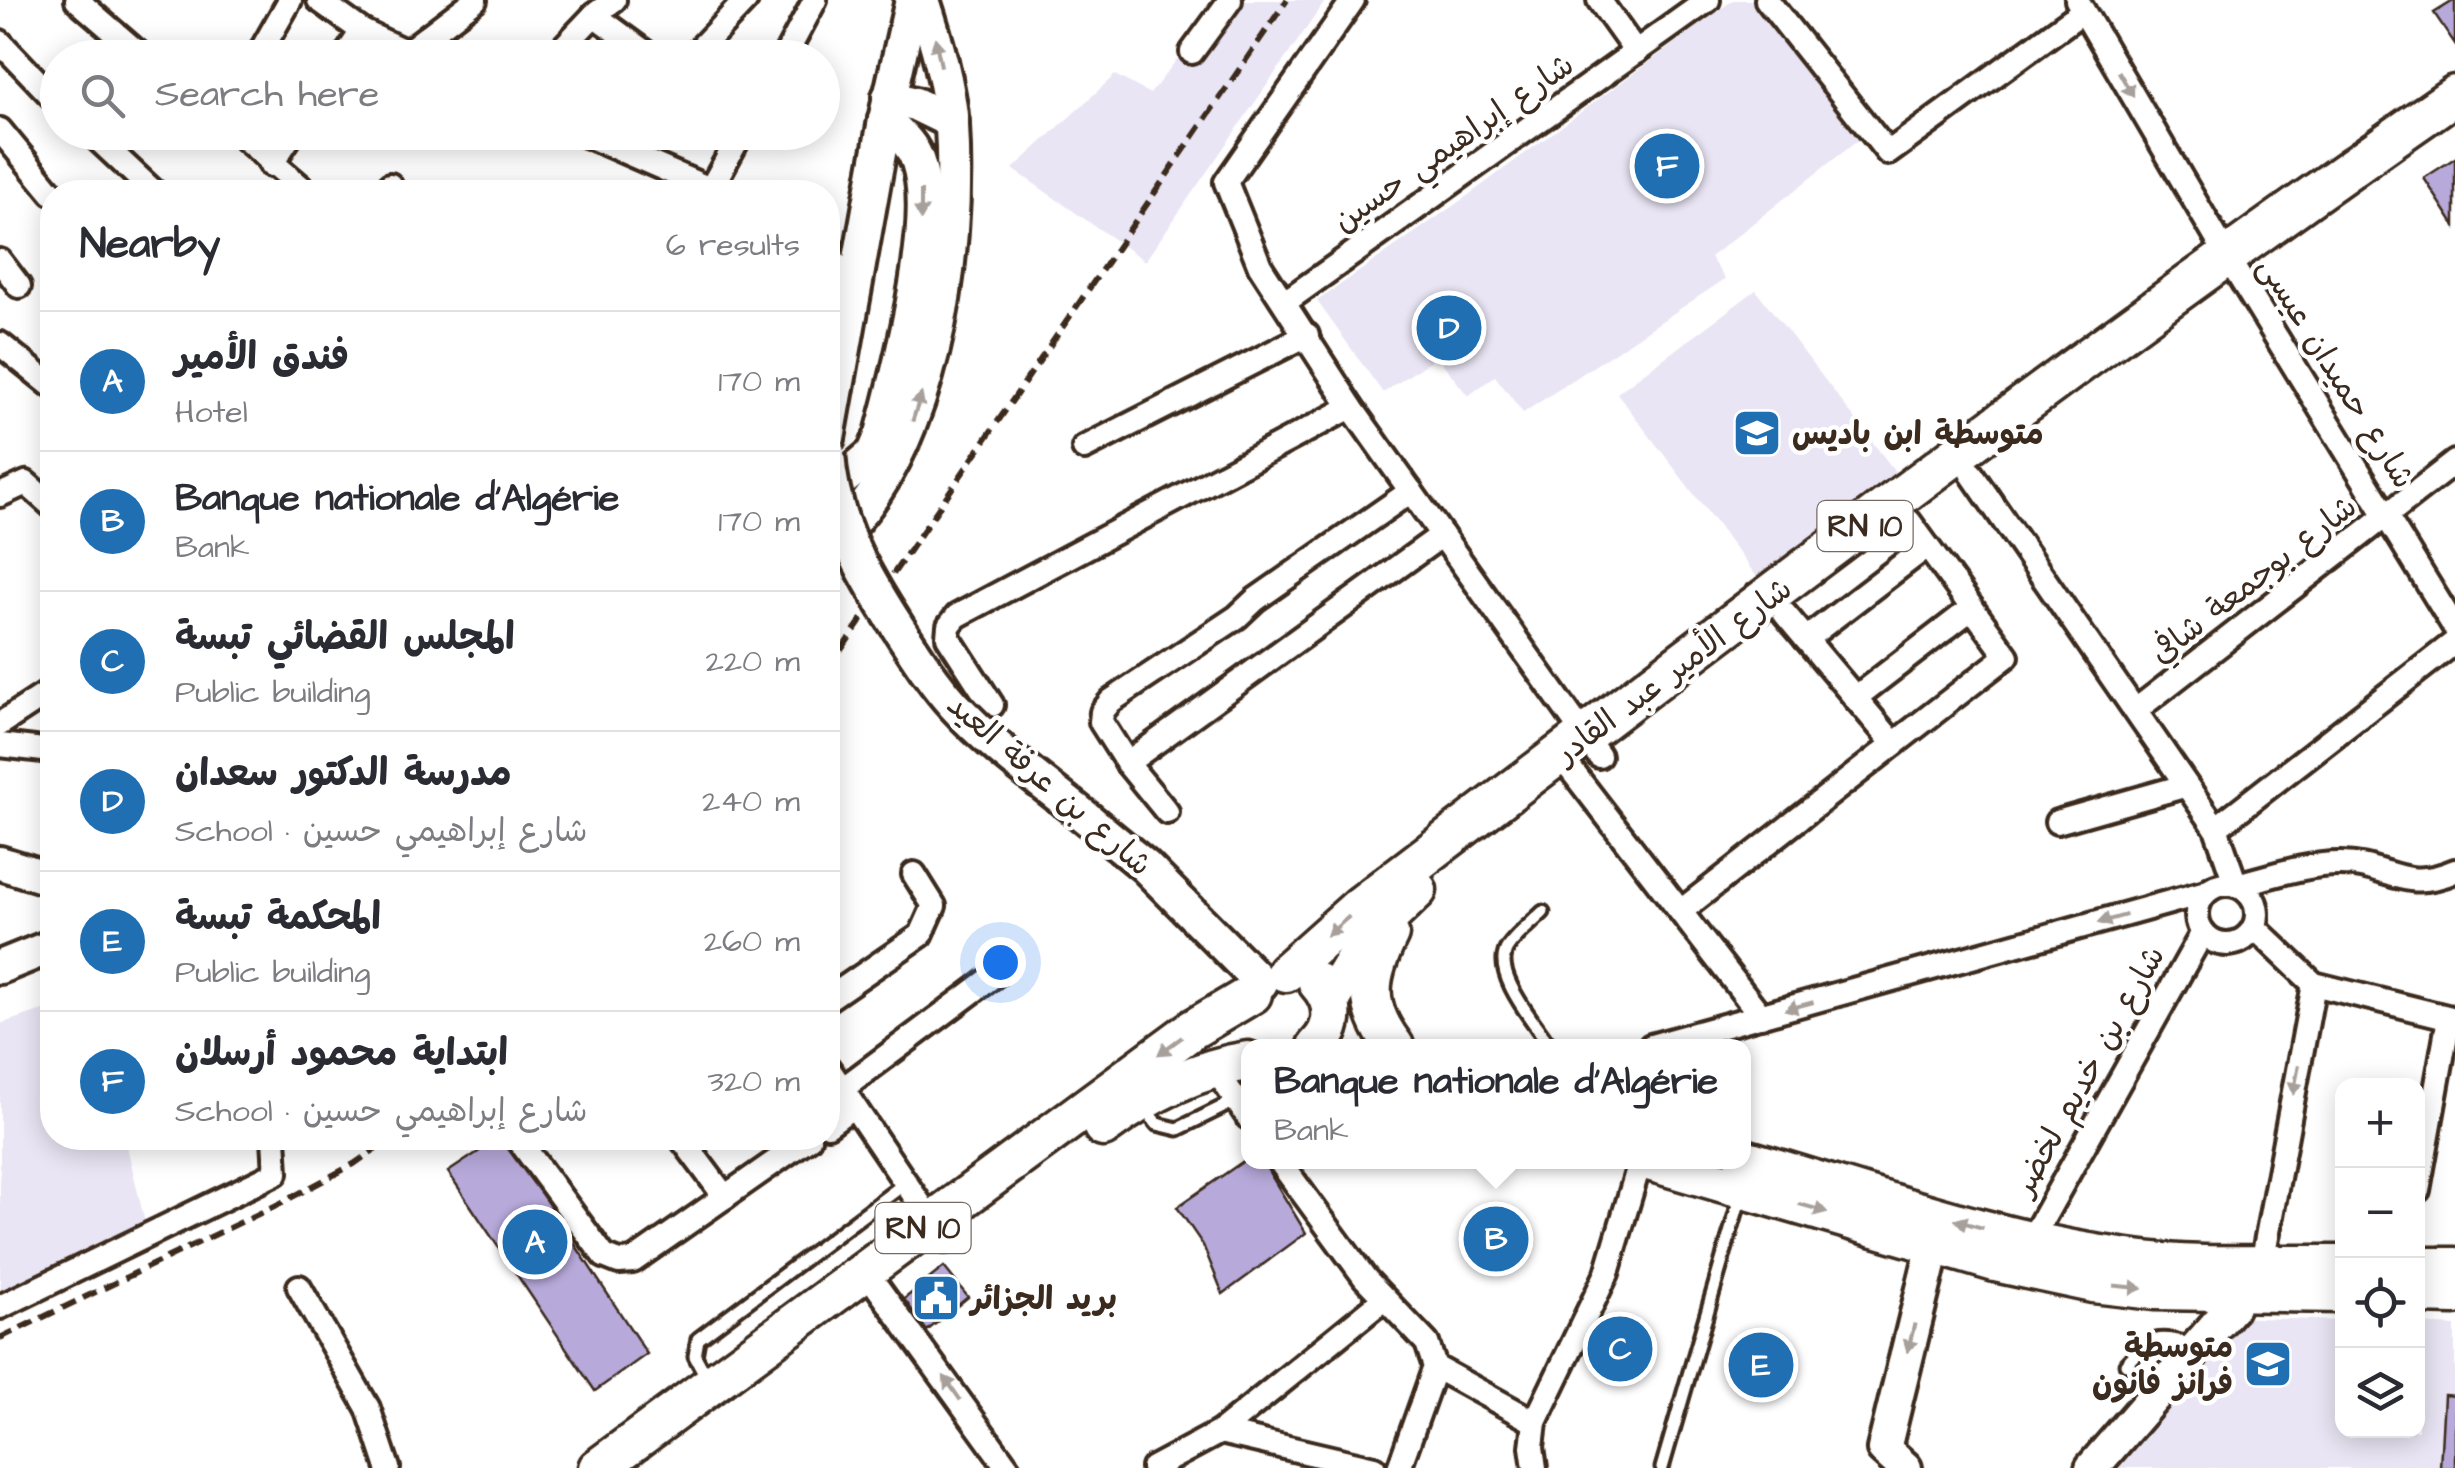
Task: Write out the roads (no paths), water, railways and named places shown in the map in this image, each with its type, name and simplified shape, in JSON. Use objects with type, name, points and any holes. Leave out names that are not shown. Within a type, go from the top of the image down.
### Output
[{"type":"main road","name":"شارع الأمير عبد القادر","points":[[637,1468],[878,1288],[938,1231],[1193,1029],[1266,983],[1360,906],[1579,755],[2455,95]]},
{"type":"main road","name":"شارع الأمير عبد القادر","points":[[1326,1023],[1369,936],[1410,896],[1579,755],[1795,626],[1918,533],[1971,473],[2231,264],[2455,124]]},
{"type":"main road","points":[[1390,1039],[1376,1017],[1370,990],[1376,962],[1410,896]]},
{"type":"main road","points":[[1255,1039],[1247,1021],[1266,983],[1312,978],[1326,1023],[1354,1039]]},
{"type":"main road","name":"شارع الأمير عبد القادر","points":[[598,1468],[711,1384],[1138,1100],[1232,1065]]},
{"type":"main road","points":[[1710,1169],[1743,1173],[2031,1240],[2335,1292]]},
{"type":"main road","points":[[1743,1173],[1934,1244],[2093,1283],[2154,1290],[2335,1267]]},
{"type":"main road","points":[[2425,1267],[2455,1268]]},
{"type":"main road","points":[[2425,1294],[2455,1295]]},
{"type":"street","points":[[77,0],[123,40]]},
{"type":"street","points":[[267,40],[290,0]]},
{"type":"street","points":[[319,0],[362,32],[380,40]]},
{"type":"street","points":[[430,40],[476,0]]},
{"type":"street","points":[[570,40],[614,0]]},
{"type":"street","points":[[708,40],[746,0]]},
{"type":"street","points":[[794,40],[815,0]]},
{"type":"street","points":[[840,371],[887,109],[912,0]]},
{"type":"street","points":[[840,533],[878,492],[908,432],[922,392],[939,316],[949,244],[952,122],[935,37],[923,0]]},
{"type":"street","points":[[1192,52],[1230,0]]},
{"type":"street","points":[[1353,0],[1226,182],[1260,266],[1351,407],[1442,535],[1681,911],[1761,1016]]},
{"type":"street","points":[[1599,0],[1636,52]]},
{"type":"street","name":"شارع إبراهيمي حسين","points":[[1284,302],[1708,0]]},
{"type":"street","points":[[1767,0],[1888,152],[2082,4]]},
{"type":"street","name":"شارع حميدان عيسى","points":[[2082,4],[2231,264],[2455,628]]},
{"type":"street","points":[[594,15],[628,40]]},
{"type":"street","points":[[356,40],[362,32]]},
{"type":"street","points":[[0,42],[40,84]]},
{"type":"street","points":[[887,109],[915,104],[952,122]]},
{"type":"street","points":[[840,479],[874,453],[882,434],[919,266],[919,165],[887,109]]},
{"type":"street","points":[[0,130],[41,180]]},
{"type":"street","points":[[107,150],[135,180]]},
{"type":"street","points":[[256,150],[290,180]]},
{"type":"street","points":[[271,165],[281,150]]},
{"type":"street","points":[[616,150],[687,180]]},
{"type":"street","points":[[719,180],[733,150]]},
{"type":"street","points":[[0,261],[19,286]]},
{"type":"street","points":[[1084,448],[1307,335]]},
{"type":"street","points":[[0,344],[40,376]]},
{"type":"street","points":[[992,705],[948,636],[949,626],[957,616],[1351,407]]},
{"type":"street","name":"شارع بوجمعة شافي","points":[[2136,710],[2455,462]]},
{"type":"street","points":[[1971,473],[2216,828],[2236,885],[2252,897],[2257,917],[2254,927],[2240,941],[2230,944],[2210,939],[2203,932],[2197,916],[2206,892]]},
{"type":"street","points":[[0,495],[21,482],[40,495]]},
{"type":"street","points":[[840,487],[878,492]]},
{"type":"street","points":[[1167,812],[1126,763],[1100,722],[1102,712],[1111,701],[1411,491]]},
{"type":"street","name":"شارع بن عرفة العيد","points":[[840,522],[859,567],[924,668],[954,706],[1145,866],[1266,983]]},
{"type":"street","points":[[1681,911],[2007,656],[1918,533]]},
{"type":"street","points":[[1126,763],[1442,535]]},
{"type":"street","points":[[1855,698],[1972,608]]},
{"type":"street","points":[[1795,626],[1894,744]]},
{"type":"street","points":[[2216,828],[2455,642]]},
{"type":"street","points":[[0,724],[40,698]]},
{"type":"street","points":[[0,745],[40,750]]},
{"type":"street","points":[[2057,822],[2184,786]]},
{"type":"street","points":[[0,863],[40,875]]},
{"type":"street","points":[[1677,1039],[2206,892],[2220,884],[2236,885],[2342,863],[2424,882],[2455,871]]},
{"type":"street","points":[[840,991],[921,935],[934,906],[914,874]]},
{"type":"street","points":[[2254,927],[2314,984],[2452,1019],[2422,1168]]},
{"type":"street","name":"شارع بن خديم لخضر","points":[[2031,1240],[2203,932]]},
{"type":"street","points":[[0,967],[40,951]]},
{"type":"street","points":[[840,1108],[995,975]]},
{"type":"street","points":[[2092,1468],[2231,1308],[2249,1278],[2314,984]]},
{"type":"street","points":[[1232,1065],[1241,1101]]},
{"type":"street","points":[[840,1087],[938,1231]]},
{"type":"street","points":[[0,1307],[276,1173],[275,1150]]},
{"type":"street","points":[[527,1150],[604,1256],[633,1262],[792,1150]]},
{"type":"street","points":[[690,1150],[725,1196]]},
{"type":"street","points":[[1285,1169],[1365,1278],[1428,1343],[1435,1367],[1399,1468]]},
{"type":"street","points":[[1535,1468],[1535,1422],[1607,1273],[1638,1169]]},
{"type":"street","points":[[1888,1462],[1934,1244]]},
{"type":"street","points":[[299,1286],[368,1408],[388,1468]]},
{"type":"street","points":[[878,1288],[1006,1467]]},
{"type":"street","points":[[1153,1468],[1220,1432],[1384,1300]]},
{"type":"street","points":[[1435,1367],[1535,1422]]},
{"type":"street","points":[[1220,1432],[1374,1468]]},
{"type":"lane","points":[[1543,912],[1506,948],[1502,964],[1506,978],[1545,1039]]},
{"type":"lane","points":[[1138,1100],[1157,1124],[1178,1129],[1241,1110]]},
{"type":"lane","points":[[1662,1468],[1743,1173]]},
{"type":"lane","points":[[711,1384],[695,1356],[698,1339],[904,1184]]},
{"type":"lane","points":[[2126,1364],[2148,1341],[2166,1338],[2198,1346]]},
{"type":"railway","points":[[840,652],[1287,0]]},
{"type":"railway","points":[[0,1338],[283,1202],[374,1150]]},
{"type":"place","name":"ابتداية محمود أرسلان","points":[[1667,166]]},
{"type":"place","name":"مدرسة الدكتور سعدان","points":[[1449,328]]},
{"type":"place","name":"متوسطة ابن باديس","points":[[1757,433]]},
{"type":"place","name":"Banque nationale d'Algérie","points":[[1496,1239]]},
{"type":"place","name":"فندق الأمير","points":[[535,1242]]},
{"type":"place","name":"بريد الجزائر","points":[[936,1298]]},
{"type":"place","name":"المجلس القضائي تبسة","points":[[1620,1349]]},
{"type":"place","name":"متوسطة فرانز فانون","points":[[2268,1364]]},
{"type":"place","name":"المحكمة تبسة","points":[[1761,1365]]}]
